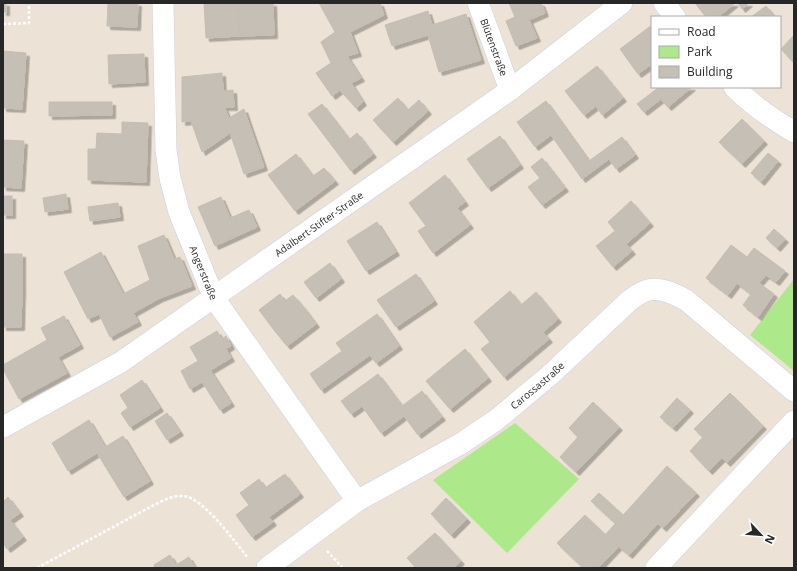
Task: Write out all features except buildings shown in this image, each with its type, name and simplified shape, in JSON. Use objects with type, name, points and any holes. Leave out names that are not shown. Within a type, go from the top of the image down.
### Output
[{"type":"street","name":"Angerstraße","points":[[163,3],[166,150],[170,178],[179,212],[214,298],[357,501]]},
{"type":"street","name":"Blütenstraße","points":[[478,3],[510,90]]},
{"type":"street","name":"Adalbert-Stifter-Straße","points":[[3,427],[121,362],[510,90],[622,3]]},
{"type":"street","points":[[664,3],[674,16]]},
{"type":"street","points":[[735,88],[750,103],[794,132]]},
{"type":"street","name":"Carossastraße","points":[[259,565],[357,501],[462,443],[496,420],[550,375],[629,301],[644,292],[651,290],[664,291],[676,294],[686,300],[794,391]]},
{"type":"street","points":[[656,568],[794,421]]},
{"type":"path","points":[[3,24],[28,23],[29,3]]},
{"type":"path","points":[[37,568],[170,497],[182,496],[191,498],[203,506],[259,565]]},
{"type":"green space","points":[[794,279],[794,371],[750,335]]},
{"type":"green space","points":[[515,423],[579,479],[507,553],[433,480]]}]
